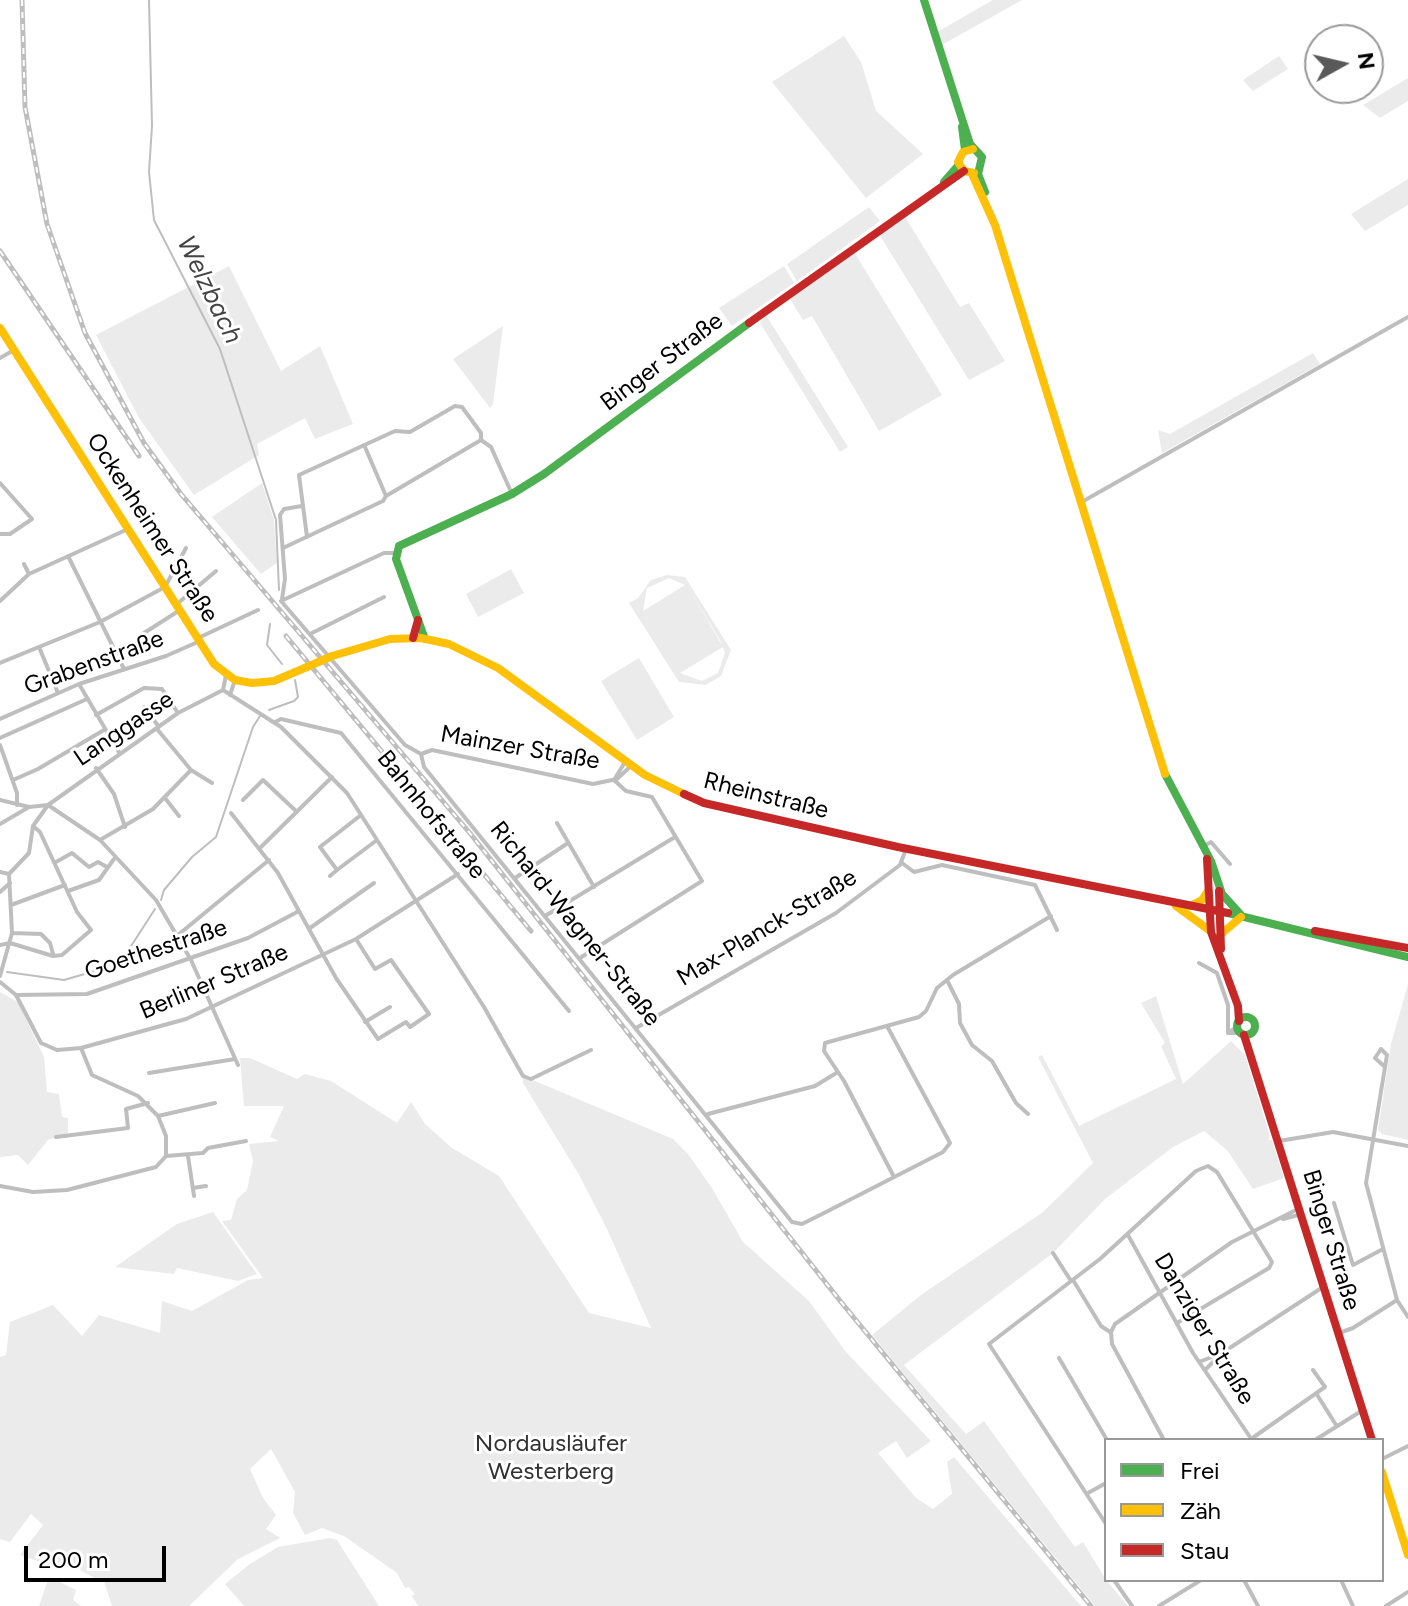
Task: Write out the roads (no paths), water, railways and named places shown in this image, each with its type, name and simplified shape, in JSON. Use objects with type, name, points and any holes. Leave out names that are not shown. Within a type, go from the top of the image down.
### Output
[{"type":"main road","points":[[924,0],[969,149],[983,160],[968,170]]},
{"type":"main road","points":[[969,149],[959,156],[992,216],[1167,781],[1203,847],[1215,884],[1227,902],[1242,916],[1215,933]]},
{"type":"main road","name":"Binger Straße","points":[[396,553],[401,545],[512,494],[549,470],[942,183],[968,170]]},
{"type":"main road","name":"Ockenheimer Straße","points":[[0,328],[199,639],[230,678]]},
{"type":"main road","points":[[396,553],[425,639]]},
{"type":"main road","points":[[413,638],[418,617]]},
{"type":"main road","name":"Rheinstraße","points":[[230,678],[269,682],[332,656],[380,641],[425,639],[460,648],[486,661],[628,764],[671,790],[715,807],[1298,929]]},
{"type":"main road","points":[[1190,906],[1203,899],[1215,884]]},
{"type":"main road","points":[[1215,884],[1215,933],[1243,1028]]},
{"type":"main road","points":[[1171,903],[1215,933]]},
{"type":"main road","points":[[1298,929],[1408,948]]},
{"type":"main road","points":[[1298,929],[1408,957]]},
{"type":"main road","name":"Binger Straße","points":[[1243,1028],[1371,1438]]},
{"type":"main road","points":[[1384,1478],[1408,1555]]},
{"type":"street","points":[[1080,503],[1408,317]]},
{"type":"street","points":[[0,358],[14,350]]},
{"type":"street","points":[[307,537],[299,475],[395,431],[410,432],[455,406],[462,407],[481,433],[481,440]]},
{"type":"street","points":[[481,440],[491,447],[512,494]]},
{"type":"street","points":[[283,548],[383,501],[386,496],[481,440]]},
{"type":"street","points":[[365,447],[386,496]]},
{"type":"street","points":[[0,483],[3,491],[32,519],[10,534],[0,534]]},
{"type":"street","points":[[281,601],[285,593],[280,515],[284,509],[302,506]]},
{"type":"street","points":[[0,601],[29,574],[128,529]]},
{"type":"street","points":[[0,663],[100,622],[165,587],[186,548]]},
{"type":"street","name":"Binger Straße","points":[[281,601],[384,553],[396,553]]},
{"type":"street","points":[[68,556],[124,669]]},
{"type":"street","points":[[24,564],[29,574]]},
{"type":"street","points":[[141,635],[179,607],[216,571]]},
{"type":"street","points":[[310,634],[384,597]]},
{"type":"street","name":"Richard-Wagner-Straße","points":[[281,601],[405,745],[421,754],[424,767],[797,1224],[894,1177]]},
{"type":"street","name":"Grabenstraße","points":[[0,719],[79,684],[166,656],[258,610]]},
{"type":"street","points":[[39,647],[58,693]]},
{"type":"street","points":[[223,690],[230,678]]},
{"type":"street","points":[[230,678],[231,697]]},
{"type":"street","points":[[79,684],[120,754]]},
{"type":"street","points":[[96,715],[144,688],[162,689],[178,713]]},
{"type":"street","name":"Bahnhofstraße","points":[[223,690],[275,722],[281,719],[341,733],[569,1011]]},
{"type":"street","name":"Langgasse","points":[[48,805],[96,768],[178,713],[223,690]]},
{"type":"street","points":[[0,738],[87,699]]},
{"type":"street","points":[[144,707],[191,770],[212,783]]},
{"type":"street","points":[[275,722],[332,777],[361,815],[484,1007],[523,1076],[531,1079],[591,1050]]},
{"type":"street","points":[[13,780],[104,730]]},
{"type":"street","points":[[0,745],[13,780],[17,805]]},
{"type":"street","name":"Mainzer Straße","points":[[421,754],[432,750],[593,784],[614,780],[628,764]]},
{"type":"street","points":[[96,768],[114,794],[125,827]]},
{"type":"street","points":[[100,840],[125,827],[165,798],[191,770]]},
{"type":"street","points":[[260,848],[332,777]]},
{"type":"street","points":[[243,800],[263,780],[297,812]]},
{"type":"street","name":"Mainzer Straße","points":[[614,780],[626,791],[652,797],[675,837]]},
{"type":"street","points":[[165,798],[179,816]]},
{"type":"street","points":[[0,800],[29,807],[48,805],[100,840],[114,859],[156,900],[178,935],[237,1062],[149,1073]]},
{"type":"street","points":[[9,874],[29,853],[33,826],[48,805]]},
{"type":"street","points":[[0,824],[29,807]]},
{"type":"street","points":[[231,813],[269,860],[378,1039],[406,1022],[410,1027],[429,1014],[391,960],[375,969],[356,939]]},
{"type":"street","points":[[337,870],[320,847],[361,815]]},
{"type":"street","points":[[557,823],[594,887]]},
{"type":"street","points":[[0,945],[10,943],[53,956],[71,951],[91,930],[56,862],[33,826]]},
{"type":"street","points":[[545,916],[675,837],[702,881],[579,958]]},
{"type":"street","points":[[330,876],[377,839]]},
{"type":"street","points":[[1203,847],[1211,842],[1230,864]]},
{"type":"street","points":[[515,878],[568,843]]},
{"type":"street","points":[[906,849],[902,863],[914,872],[938,865],[1032,884],[1041,891],[1057,930]]},
{"type":"street","points":[[56,862],[72,853],[89,867],[98,862],[107,867]]},
{"type":"street","points":[[11,905],[99,880],[114,859]]},
{"type":"street","points":[[178,935],[269,860]]},
{"type":"street","name":"Max-Planck-Straße","points":[[636,1028],[836,913],[902,863]]},
{"type":"street","points":[[0,872],[9,874]]},
{"type":"street","points":[[0,976],[12,933],[9,874]]},
{"type":"street","name":"Berliner Straße","points":[[0,982],[16,995],[33,1034],[41,1043],[57,1050],[81,1048],[162,1027],[325,954],[356,939],[458,874]]},
{"type":"street","points":[[0,892],[11,882]]},
{"type":"street","points":[[310,928],[374,883]]},
{"type":"street","name":"Goethestraße","points":[[16,995],[87,994],[248,938],[299,911]]},
{"type":"street","points":[[887,1026],[950,1143],[943,1152],[894,1177],[823,1047],[827,1042],[919,1017],[947,980],[1051,916]]},
{"type":"street","points":[[12,933],[41,934],[50,943],[53,956]]},
{"type":"street","points":[[1199,963],[1217,973],[1228,1005],[1228,1033],[1243,1028]]},
{"type":"street","points":[[947,980],[959,1004],[960,1023],[972,1045],[992,1061],[1016,1103],[1028,1114]]},
{"type":"street","points":[[365,1022],[390,1007]]},
{"type":"street","points":[[0,1186],[33,1192],[67,1190],[156,1167],[166,1156],[166,1136],[158,1116],[148,1103],[92,1075],[81,1048]]},
{"type":"street","points":[[1385,1067],[1366,1183],[1397,1300],[1408,1317]]},
{"type":"street","points":[[708,1114],[815,1086],[839,1072]]},
{"type":"street","points":[[56,1137],[128,1128],[126,1109],[148,1103]]},
{"type":"street","points":[[158,1116],[215,1103]]},
{"type":"street","points":[[1279,1141],[1318,1132],[1408,1146]]},
{"type":"street","points":[[166,1156],[188,1156],[203,1153],[208,1148],[246,1141]]},
{"type":"street","points":[[188,1156],[194,1196]]},
{"type":"street","points":[[1104,1521],[989,1344],[1128,1235],[1196,1171],[1208,1166],[1217,1172],[1255,1231],[1270,1255],[1271,1265],[1177,1323]]},
{"type":"street","points":[[193,1188],[206,1186]]},
{"type":"street","points":[[1334,1203],[1353,1265],[1383,1249]]},
{"type":"street","points":[[1163,1438],[1112,1344],[1111,1332],[1120,1317],[1232,1242],[1301,1210]]},
{"type":"street","name":"Danziger Straße","points":[[1128,1235],[1199,1362],[1251,1438]]},
{"type":"street","points":[[1053,1253],[1101,1326],[1111,1332]]},
{"type":"street","points":[[1205,1370],[1222,1353],[1324,1286]]},
{"type":"street","points":[[1339,1333],[1353,1328],[1397,1300]]},
{"type":"street","points":[[1199,1362],[1222,1353]]},
{"type":"street","points":[[1059,1358],[1106,1438]]},
{"type":"street","points":[[1253,1438],[1325,1387],[1313,1370]]},
{"type":"street","points":[[1316,1393],[1336,1426]]},
{"type":"street","points":[[1318,1438],[1363,1410]]},
{"type":"street","points":[[1384,1458],[1408,1446]]},
{"type":"street","points":[[1088,1493],[1104,1484]]},
{"type":"street","points":[[1115,1582],[1132,1606]]},
{"type":"street","points":[[1163,1605],[1198,1582]]},
{"type":"street","points":[[1245,1582],[1258,1606]]},
{"type":"street","points":[[1342,1582],[1353,1606]]},
{"type":"street","points":[[1386,1606],[1408,1592]]},
{"type":"waterway","name":"Welzbach","points":[[149,0],[152,126],[149,172],[154,220],[220,349],[276,520],[279,590]]},
{"type":"waterway","name":"Welzbach","points":[[270,624],[267,645],[282,664]]},
{"type":"waterway","name":"Welzbach","points":[[269,710],[298,697],[295,680]]},
{"type":"waterway","name":"Welzbach","points":[[161,900],[164,890],[192,857],[216,837],[253,727],[260,716]]},
{"type":"waterway","name":"Welzbach","points":[[7,972],[64,980],[95,971],[124,957],[155,909]]},
{"type":"railway","points":[[22,0],[25,107],[47,224],[85,333],[144,443],[181,494],[469,832],[841,1302],[1091,1606]]},
{"type":"railway","points":[[0,251],[139,456]]},
{"type":"railway","points":[[286,636],[531,931]]},
{"type":"park label","name":"Nordausläufer Westerberg","points":[[551,1458]]}]
